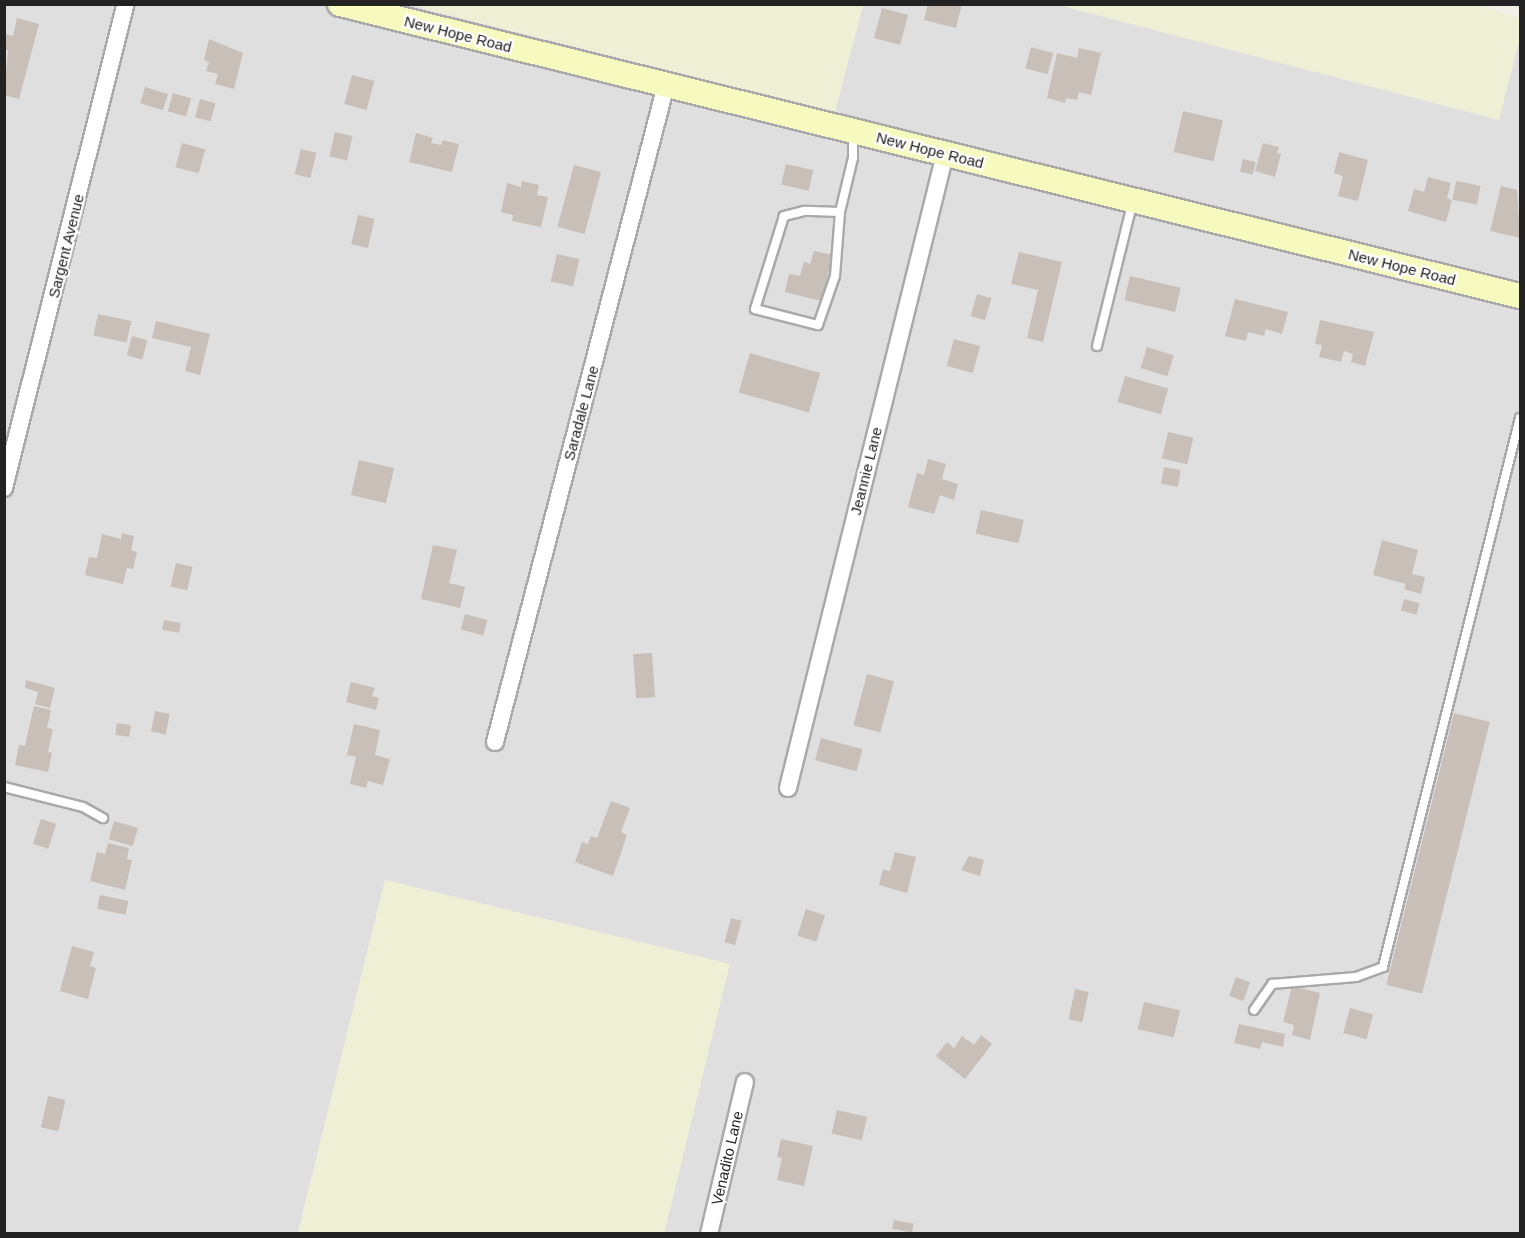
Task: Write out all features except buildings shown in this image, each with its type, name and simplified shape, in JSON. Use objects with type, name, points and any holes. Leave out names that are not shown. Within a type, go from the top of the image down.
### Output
[{"type":"main road","name":"New Hope Road","points":[[340,4],[1521,296]]},
{"type":"street","name":"Sargent Avenue","points":[[4,488],[126,4]]},
{"type":"street","name":"Saradale Lane","points":[[495,742],[666,85]]},
{"type":"street","name":"Jeannie Lane","points":[[788,788],[945,154]]},
{"type":"street","name":"Venadito Lane","points":[[709,1233],[745,1082]]},
{"type":"lane","points":[[840,212],[804,211],[784,216],[755,309],[818,325],[835,276],[840,212],[853,158],[852,131]]},
{"type":"lane","points":[[1097,346],[1133,200]]},
{"type":"lane","points":[[1254,1010],[1272,984],[1356,976],[1383,967],[1521,418]]},
{"type":"lane","points":[[4,787],[82,807],[103,818]]},
{"type":"shaded area","points":[[5,5],[410,5],[834,112],[863,5],[1059,5],[1520,33],[1520,1233],[664,1233],[729,964],[385,880],[298,1233],[5,1234]]},
{"type":"green space","points":[[410,5],[863,5],[835,112]]},
{"type":"green space","points":[[1058,5],[1477,5],[1520,18],[1520,38],[1499,120]]},
{"type":"green space","points":[[385,880],[730,964],[664,1233],[298,1233]]}]
